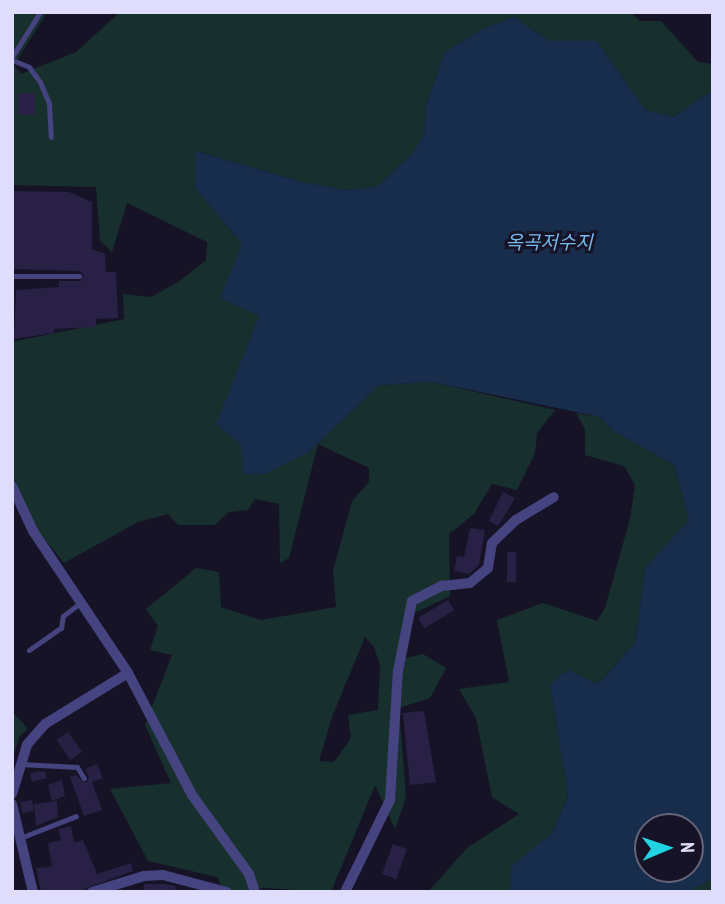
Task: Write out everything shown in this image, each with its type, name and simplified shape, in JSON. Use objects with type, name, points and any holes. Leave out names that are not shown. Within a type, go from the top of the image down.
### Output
[{"type":"street","points":[[12,486],[33,531],[128,673],[192,795],[249,874],[255,892]]},
{"type":"street","points":[[345,892],[390,800],[398,671],[412,601],[442,586],[470,583],[488,568],[492,542],[516,520],[554,497]]},
{"type":"street","points":[[12,794],[27,745],[45,724],[128,673]]},
{"type":"street","points":[[12,804],[33,892]]},
{"type":"street","points":[[92,892],[163,875],[227,892]]},
{"type":"lane","points":[[40,12],[12,58],[29,67],[40,82],[49,103],[51,137]]},
{"type":"lane","points":[[12,276],[79,276]]},
{"type":"lane","points":[[29,650],[61,628],[63,616],[80,603]]},
{"type":"lane","points":[[21,764],[76,767],[83,778]]},
{"type":"lane","points":[[20,838],[76,816]]},
{"type":"green space","points":[[12,12],[46,14],[14,65],[21,74],[76,52],[120,12],[630,12],[640,21],[661,21],[698,62],[713,64],[713,90],[673,117],[645,110],[597,41],[549,41],[514,17],[482,29],[444,53],[426,106],[424,135],[411,155],[377,187],[346,190],[302,182],[197,151],[195,188],[242,244],[259,316],[217,424],[309,452],[379,385],[432,382],[555,410],[537,433],[535,453],[517,490],[492,484],[474,514],[449,534],[450,596],[412,614],[406,658],[423,654],[446,668],[430,698],[399,708],[406,797],[395,829],[375,785],[331,892],[264,888],[224,892],[217,877],[148,861],[110,789],[171,783],[145,725],[172,655],[150,650],[158,626],[146,609],[196,568],[219,572],[221,607],[261,620],[336,607],[333,571],[352,501],[369,482],[369,468],[318,444],[289,558],[280,563],[279,504],[255,499],[248,510],[229,512],[215,525],[178,525],[168,514],[138,522],[64,563],[12,499],[12,342],[124,319],[123,294],[151,297],[178,282],[206,260],[207,242],[127,203],[112,252],[100,241],[96,187],[12,185]],"holes":[[[365,637],[374,647],[380,665],[378,710],[348,715],[351,738],[334,762],[319,761],[332,717]]]},
{"type":"green space","points":[[576,413],[600,417],[615,432],[674,465],[689,520],[645,568],[635,643],[598,684],[568,670],[550,684],[568,795],[552,833],[512,867],[510,892],[428,892],[467,848],[519,814],[492,797],[476,718],[459,689],[509,682],[497,620],[543,603],[597,621],[605,608],[630,519],[635,485],[624,466],[585,455],[585,430]]},
{"type":"green space","points":[[12,711],[28,729],[19,737],[12,762]]},
{"type":"green space","points":[[713,878],[713,892],[687,892],[704,883]]},
{"type":"water","name":"옥곡저수지","points":[[514,17],[549,41],[597,41],[645,110],[673,117],[713,90],[713,878],[704,883],[704,813],[634,813],[634,883],[704,883],[687,892],[510,892],[511,867],[552,833],[568,796],[550,684],[568,670],[598,684],[635,643],[645,568],[689,520],[674,465],[615,432],[600,417],[432,382],[379,385],[309,452],[266,474],[243,474],[241,445],[216,424],[259,316],[220,298],[242,244],[195,188],[196,151],[302,182],[346,190],[377,187],[411,155],[424,135],[426,106],[444,53],[482,29]]},
{"type":"building","points":[[18,93],[35,93],[35,115],[18,115]]},
{"type":"building","points":[[12,191],[69,192],[92,202],[92,249],[105,254],[106,272],[116,272],[118,318],[96,319],[96,327],[54,329],[54,333],[14,339],[16,290],[59,287],[59,281],[80,281],[84,275],[79,271],[12,269]]},
{"type":"building","points":[[503,492],[515,498],[498,526],[489,521]]},
{"type":"building","points":[[470,528],[485,530],[479,565],[469,574],[454,571],[457,556],[464,557]]},
{"type":"building","points":[[507,552],[516,552],[516,582],[507,582]]},
{"type":"building","points":[[448,600],[454,610],[424,628],[418,618]]},
{"type":"building","points":[[424,711],[436,782],[410,785],[403,713]]},
{"type":"building","points":[[68,732],[82,752],[70,760],[57,740]]},
{"type":"building","points":[[97,764],[103,778],[92,782],[102,810],[84,816],[70,777],[76,775],[86,783],[89,777],[85,769]]},
{"type":"building","points":[[45,771],[47,778],[32,782],[30,773]]},
{"type":"building","points":[[62,780],[65,796],[52,801],[48,785]]},
{"type":"building","points":[[32,800],[34,811],[22,813],[20,802]]},
{"type":"building","points":[[57,801],[58,817],[36,826],[34,804]]},
{"type":"building","points":[[71,826],[74,843],[83,840],[97,874],[131,863],[133,871],[76,892],[41,892],[36,868],[52,867],[48,843],[61,840],[58,829]]},
{"type":"building","points":[[393,844],[407,849],[396,879],[382,874]]},
{"type":"building","points":[[144,884],[175,886],[176,892],[143,892]]}]
